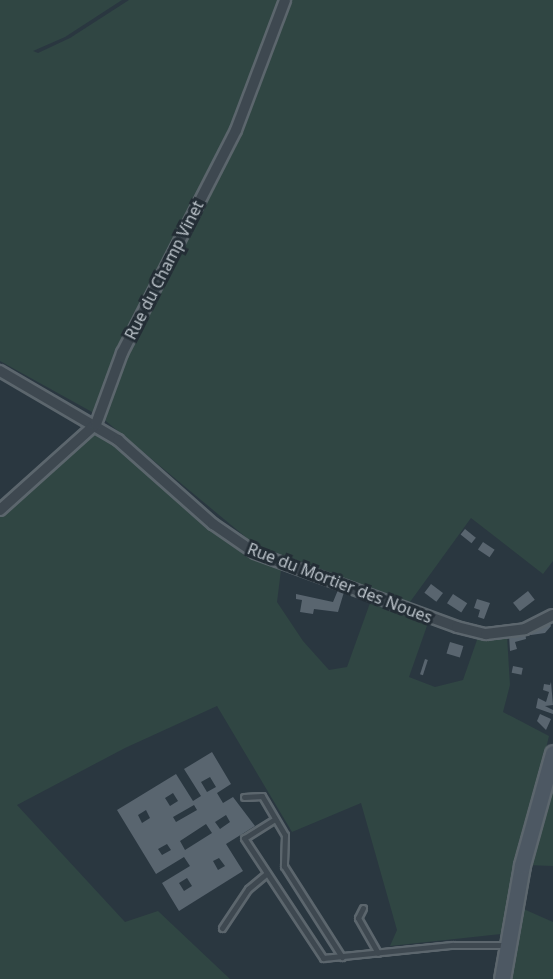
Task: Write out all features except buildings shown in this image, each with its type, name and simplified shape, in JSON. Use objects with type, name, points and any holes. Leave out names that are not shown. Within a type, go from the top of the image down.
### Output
[{"type":"main road","points":[[502,979],[522,865],[553,753]]},
{"type":"street","name":"Rue du Champ Vinet","points":[[0,510],[96,424],[122,353],[236,130],[285,0]]},
{"type":"street","name":"Rue du Mortier des Noues","points":[[0,371],[96,424],[213,524],[255,553],[448,624],[486,634],[525,629],[553,615]]},
{"type":"lane","points":[[244,796],[262,796],[285,835],[284,866],[342,957]]},
{"type":"lane","points":[[275,819],[244,838],[318,955],[328,959],[452,945],[508,945]]},
{"type":"lane","points":[[222,928],[248,889],[266,874]]},
{"type":"lane","points":[[363,908],[358,918],[378,954]]},
{"type":"green space","points":[[0,0],[122,0],[65,37],[33,51],[38,53],[70,38],[129,0],[553,0],[553,561],[543,574],[471,518],[410,602],[298,562],[254,544],[101,417],[0,361]]},
{"type":"green space","points":[[97,430],[218,535],[249,558],[281,570],[277,602],[303,641],[329,670],[347,667],[370,603],[428,623],[409,677],[435,687],[463,680],[478,637],[507,636],[510,685],[503,712],[549,736],[501,934],[390,946],[397,930],[361,803],[292,832],[217,706],[125,748],[17,805],[125,922],[158,911],[230,979],[0,979],[0,510]]},
{"type":"green space","points":[[553,771],[553,866],[526,865]]},
{"type":"green space","points":[[519,907],[553,922],[553,979],[507,979]]}]
